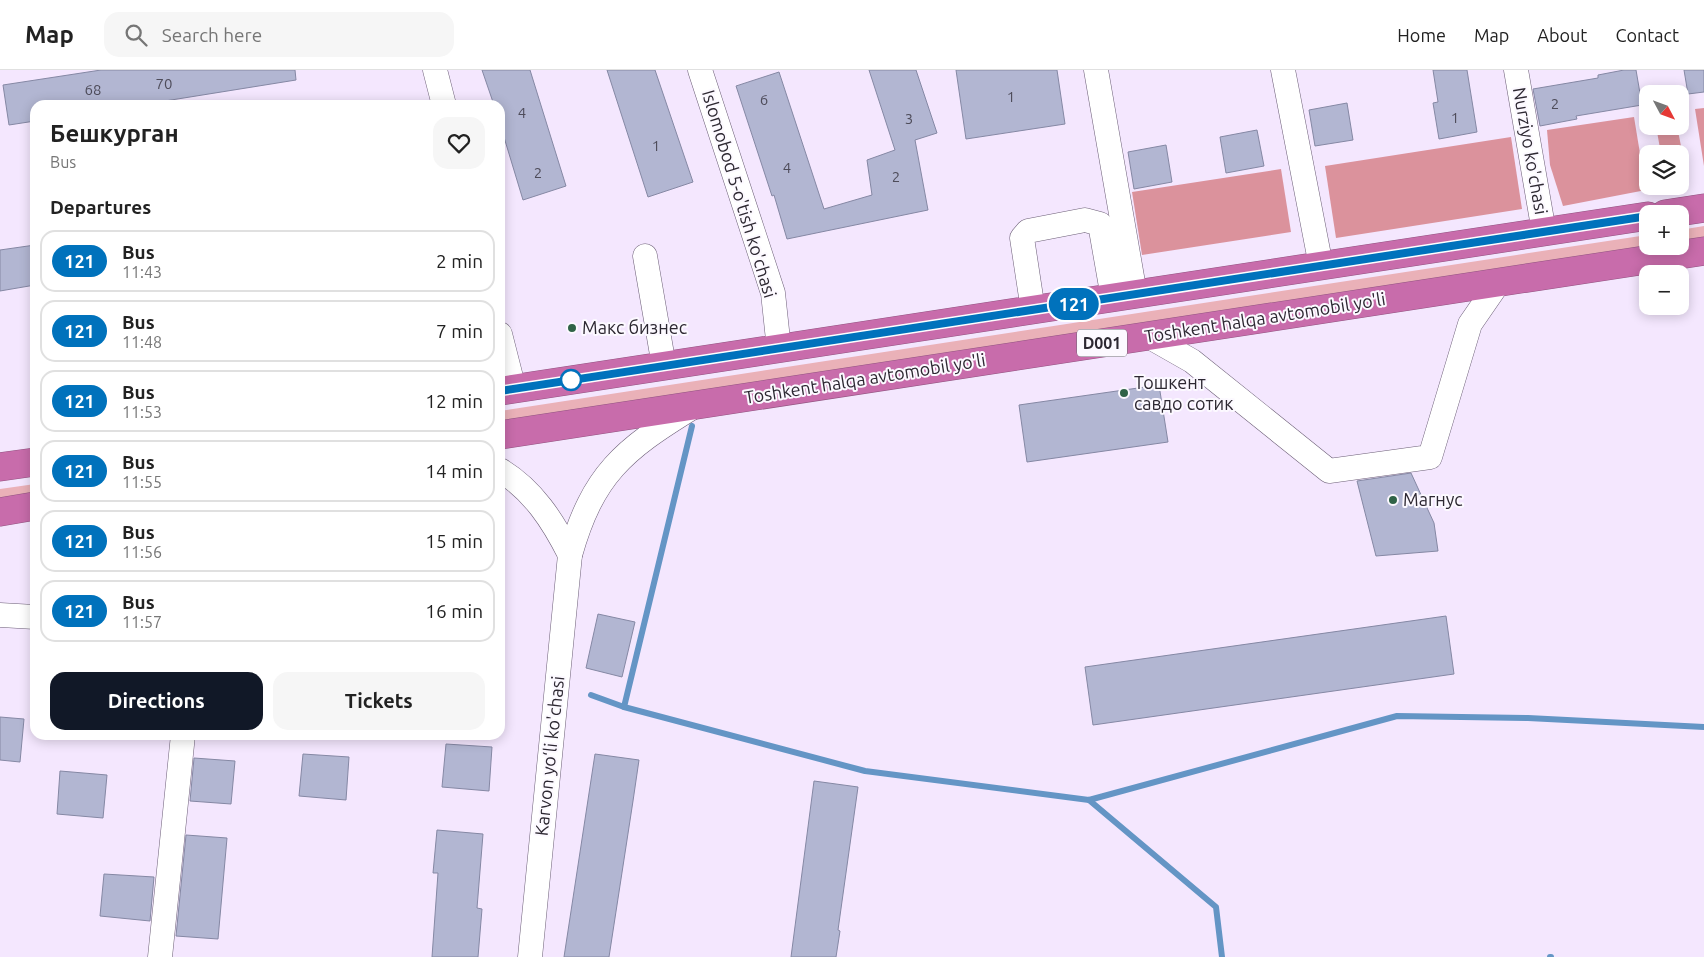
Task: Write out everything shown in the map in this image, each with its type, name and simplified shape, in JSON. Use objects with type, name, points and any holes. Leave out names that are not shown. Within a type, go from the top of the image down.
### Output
[{"type":"highway","points":[[1689,210],[1704,208]]},
{"type":"highway","name":"D001","points":[[507,390],[1639,217]]},
{"type":"highway","name":"Toshkent halqa avtomobil yo'li","points":[[505,434],[1704,251]]},
{"type":"highway","points":[[0,467],[30,463]]},
{"type":"highway","points":[[0,512],[30,507]]},
{"type":"street","points":[[435,70],[443,100]]},
{"type":"street","name":"Islomobod 5-o'tish ko'chasi","points":[[700,70],[773,293],[779,349]]},
{"type":"street","points":[[1096,70],[1124,296]]},
{"type":"street","points":[[1282,70],[1321,266]]},
{"type":"street","name":"Nurziyo ko'chasi","points":[[1516,70],[1544,232]]},
{"type":"street","points":[[1033,310],[1022,238],[1028,231],[1085,220],[1100,224],[1124,296]]},
{"type":"street","points":[[645,256],[664,366]]},
{"type":"street","points":[[1148,336],[1192,361],[1329,472],[1430,457],[1470,324],[1499,282]]},
{"type":"street","points":[[505,374],[507,390]]},
{"type":"street","name":"Karvon yo‘li ko'chasi","points":[[530,957],[570,555],[588,504],[614,466],[631,448],[650,433],[696,405]]},
{"type":"street","points":[[505,474],[526,490],[545,511],[570,555]]},
{"type":"street","points":[[0,615],[30,617]]},
{"type":"street","points":[[160,957],[182,740]]},
{"type":"shaded area","points":[[1704,108],[1704,166],[1695,109]]},
{"type":"shaded area","points":[[1634,117],[1639,147],[1639,191],[1563,206],[1550,165],[1547,130]]},
{"type":"shaded area","points":[[1658,135],[1679,135],[1681,145],[1659,145]]},
{"type":"shaded area","points":[[1511,137],[1522,209],[1336,238],[1325,166]]},
{"type":"shaded area","points":[[1281,169],[1291,232],[1142,255],[1132,192]]},
{"type":"shaded area","points":[[1704,226],[1704,241],[1689,243],[1689,228]]},
{"type":"shaded area","points":[[1639,236],[1639,247],[505,425],[505,410]]},
{"type":"shaded area","points":[[30,485],[30,498],[0,502],[0,489]]},
{"type":"building","points":[[101,70],[295,70],[296,80],[171,100],[30,100],[30,122],[9,125],[3,85]]},
{"type":"building","points":[[482,70],[530,70],[566,186],[523,200],[505,141],[505,100],[492,100]]},
{"type":"building","points":[[607,70],[655,70],[693,182],[648,197]]},
{"type":"building","points":[[869,70],[916,70],[937,133],[915,140],[928,210],[787,239],[774,195],[772,196],[736,86],[779,72],[824,209],[872,195],[867,160],[895,150]]},
{"type":"building","points":[[956,70],[1057,70],[1065,124],[966,139]]},
{"type":"building","points":[[1433,70],[1467,70],[1477,132],[1439,139],[1433,103],[1438,102]]},
{"type":"building","points":[[1624,70],[1636,70],[1639,88],[1639,106],[1576,116],[1577,119],[1540,126],[1533,89],[1598,78],[1598,75]]},
{"type":"building","points":[[1684,70],[1704,70],[1704,92],[1689,94],[1689,85],[1686,85]]},
{"type":"building","points":[[1347,103],[1353,140],[1315,146],[1309,110]]},
{"type":"building","points":[[1257,130],[1264,166],[1226,173],[1220,137]]},
{"type":"building","points":[[1166,145],[1172,182],[1134,189],[1128,152]]},
{"type":"building","points":[[30,246],[30,286],[0,291],[0,250]]},
{"type":"building","points":[[1159,385],[1168,442],[1027,462],[1019,405]]},
{"type":"building","name":"Магнус","points":[[1411,473],[1434,523],[1438,551],[1376,556],[1357,481]]},
{"type":"building","points":[[598,614],[635,622],[622,677],[586,668]]},
{"type":"building","points":[[1446,616],[1454,674],[1093,725],[1085,667]]},
{"type":"building","points":[[0,717],[24,719],[20,762],[0,760]]},
{"type":"building","points":[[446,744],[492,747],[489,791],[442,787]]},
{"type":"building","points":[[303,754],[349,757],[346,800],[299,796]]},
{"type":"building","points":[[595,754],[639,760],[633,801],[609,957],[564,957]]},
{"type":"building","points":[[194,758],[235,761],[231,804],[190,801]]},
{"type":"building","points":[[60,771],[107,775],[103,818],[57,814]]},
{"type":"building","points":[[814,781],[858,787],[838,930],[840,931],[836,957],[791,957]]},
{"type":"building","points":[[437,830],[483,834],[477,908],[482,909],[478,957],[432,957],[438,873],[433,873]]},
{"type":"building","points":[[186,835],[227,838],[218,939],[176,936]]},
{"type":"building","points":[[104,874],[154,877],[150,921],[100,916]]},
{"type":"waterway","points":[[624,707],[692,426]]},
{"type":"waterway","points":[[591,695],[624,707],[865,771],[1089,800],[1397,716],[1528,718],[1704,727]]},
{"type":"waterway","points":[[1089,800],[1216,907],[1222,957]]},
{"type":"bus line","name":"121","points":[[505,390],[1639,217]]},
{"type":"place","name":"Макс бизнес","points":[[572,328]]},
{"type":"place","name":"Тошкент савдо сотик","points":[[1124,393]]},
{"type":"place","name":"Магнус","points":[[1393,500]]}]
